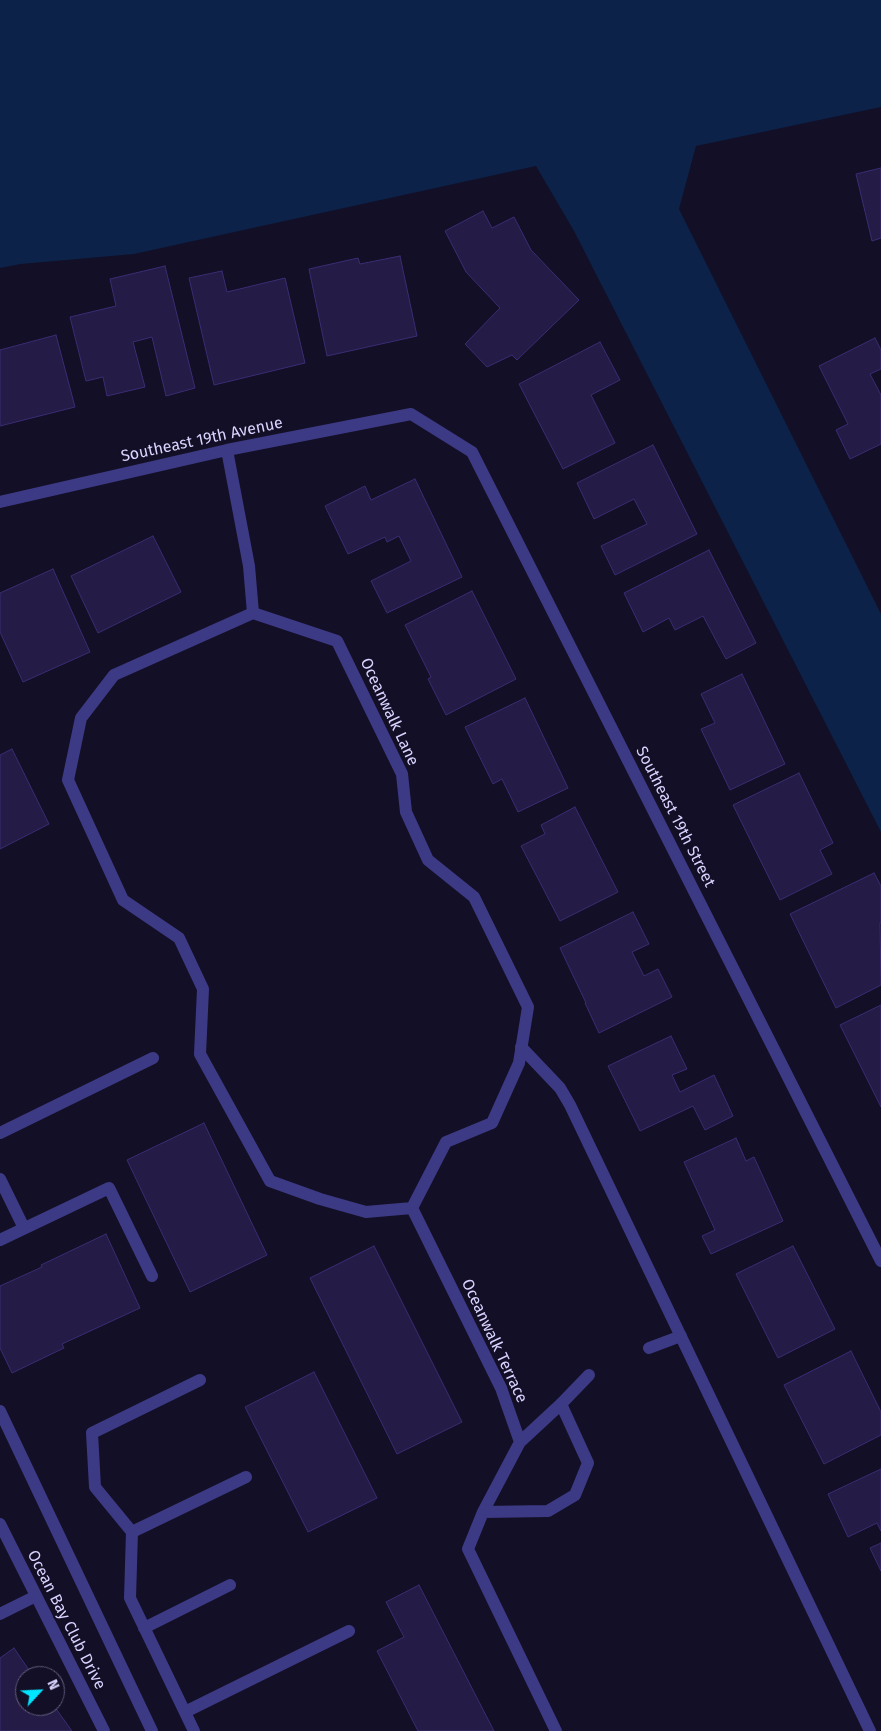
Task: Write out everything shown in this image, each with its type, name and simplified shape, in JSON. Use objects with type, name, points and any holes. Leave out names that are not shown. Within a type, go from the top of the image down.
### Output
[{"type":"street","name":"Southeast 19th Avenue","points":[[0,502],[227,450],[411,414]]},
{"type":"street","name":"Southeast 19th Street","points":[[411,414],[472,452],[881,1261]]},
{"type":"street","points":[[227,450],[249,566],[254,613],[114,675],[81,718],[68,780],[123,900],[179,938],[202,989],[200,1054],[270,1181],[320,1200],[366,1212],[412,1208]]},
{"type":"street","name":"Oceanwalk Lane","points":[[254,613],[337,641],[402,774],[406,812],[428,860],[474,896],[528,1007],[519,1063],[492,1122],[446,1142],[412,1208]]},
{"type":"street","points":[[521,1047],[560,1088],[567,1099],[870,1731]]},
{"type":"street","points":[[0,1133],[153,1058]]},
{"type":"street","points":[[0,1179],[24,1228]]},
{"type":"street","points":[[0,1240],[109,1188],[152,1276]]},
{"type":"street","name":"Oceanwalk Terrace","points":[[412,1208],[501,1388],[520,1442]]},
{"type":"street","points":[[648,1348],[681,1336]]},
{"type":"street","points":[[556,1731],[468,1549],[483,1512],[520,1442],[589,1375]]},
{"type":"street","points":[[194,1731],[130,1598],[132,1532],[95,1487],[92,1433],[200,1380]]},
{"type":"street","points":[[483,1512],[548,1510],[575,1494],[588,1463],[561,1404]]},
{"type":"street","points":[[0,1411],[152,1731]]},
{"type":"street","points":[[132,1532],[246,1477]]},
{"type":"street","name":"Ocean Bay Club Drive","points":[[0,1524],[104,1731]]},
{"type":"street","points":[[144,1628],[230,1585]]},
{"type":"street","points":[[0,1614],[36,1596]]},
{"type":"street","points":[[185,1712],[349,1632]]},
{"type":"water","points":[[0,0],[881,0],[881,107],[696,146],[679,209],[881,614],[881,832],[574,231],[536,166],[134,254],[21,264],[0,268]]},
{"type":"building","points":[[881,168],[881,238],[872,241],[856,174]]},
{"type":"building","points":[[483,211],[492,228],[514,217],[531,250],[579,300],[517,360],[512,355],[487,367],[465,344],[500,308],[466,272],[445,231]]},
{"type":"building","points":[[400,256],[417,336],[327,356],[309,269],[358,258],[360,264]]},
{"type":"building","points":[[165,266],[195,388],[166,396],[152,337],[133,342],[145,387],[107,396],[103,377],[86,381],[70,317],[116,306],[110,279]]},
{"type":"building","points":[[222,271],[227,292],[285,278],[305,363],[214,385],[189,278]]},
{"type":"building","points":[[56,335],[75,407],[0,426],[0,350]]},
{"type":"building","points":[[875,338],[881,350],[881,369],[870,374],[881,395],[881,444],[850,459],[836,430],[848,424],[819,366]]},
{"type":"building","points":[[600,342],[620,380],[591,395],[615,443],[563,469],[519,384]]},
{"type":"building","points":[[653,445],[697,534],[615,575],[601,546],[647,524],[634,499],[594,519],[577,483]]},
{"type":"building","points":[[415,479],[462,577],[387,613],[371,581],[411,561],[399,536],[387,542],[385,537],[348,554],[325,506],[365,486],[371,500]]},
{"type":"building","points":[[153,536],[181,592],[98,633],[71,576]]},
{"type":"building","points":[[709,550],[756,643],[726,659],[703,616],[675,630],[669,618],[643,632],[624,593]]},
{"type":"building","points":[[53,569],[90,652],[23,682],[0,632],[0,593]]},
{"type":"building","points":[[472,591],[516,679],[446,715],[428,679],[431,677],[405,625]]},
{"type":"building","points":[[742,674],[785,764],[730,790],[701,729],[715,723],[701,694]]},
{"type":"building","points":[[525,698],[568,788],[518,812],[502,779],[493,784],[465,727]]},
{"type":"building","points":[[12,749],[49,824],[0,849],[0,755]]},
{"type":"building","points":[[799,773],[833,843],[820,850],[832,874],[780,900],[733,805]]},
{"type":"building","points":[[575,807],[618,892],[560,921],[521,846],[545,834],[541,825]]},
{"type":"building","points":[[874,873],[881,886],[881,985],[836,1008],[790,914]]},
{"type":"building","points":[[633,912],[649,944],[632,952],[644,976],[658,969],[672,997],[599,1033],[560,948]]},
{"type":"building","points":[[881,1005],[881,1107],[840,1025]]},
{"type":"building","points":[[671,1036],[687,1069],[672,1075],[680,1092],[714,1075],[733,1116],[705,1130],[693,1106],[640,1131],[608,1066]]},
{"type":"building","points":[[204,1123],[267,1255],[190,1292],[127,1160]]},
{"type":"building","points":[[736,1138],[746,1161],[754,1157],[783,1221],[711,1254],[702,1236],[715,1230],[684,1162]]},
{"type":"building","points":[[106,1234],[140,1308],[62,1344],[64,1348],[12,1373],[0,1348],[0,1286]]},
{"type":"building","points":[[374,1246],[462,1422],[397,1454],[310,1278]]},
{"type":"building","points":[[793,1246],[835,1329],[778,1358],[736,1274]]},
{"type":"building","points":[[851,1351],[881,1412],[881,1435],[824,1464],[784,1385]]},
{"type":"building","points":[[314,1372],[377,1498],[308,1532],[245,1407]]},
{"type":"building","points":[[881,1469],[881,1531],[877,1523],[848,1537],[828,1494]]},
{"type":"building","points":[[881,1543],[881,1571],[870,1548]]},
{"type":"building","points":[[419,1585],[494,1731],[418,1731],[377,1651],[404,1637],[386,1602]]},
{"type":"building","points":[[14,1648],[26,1666],[15,1666],[15,1716],[61,1716],[72,1731],[0,1731],[0,1658]]}]
